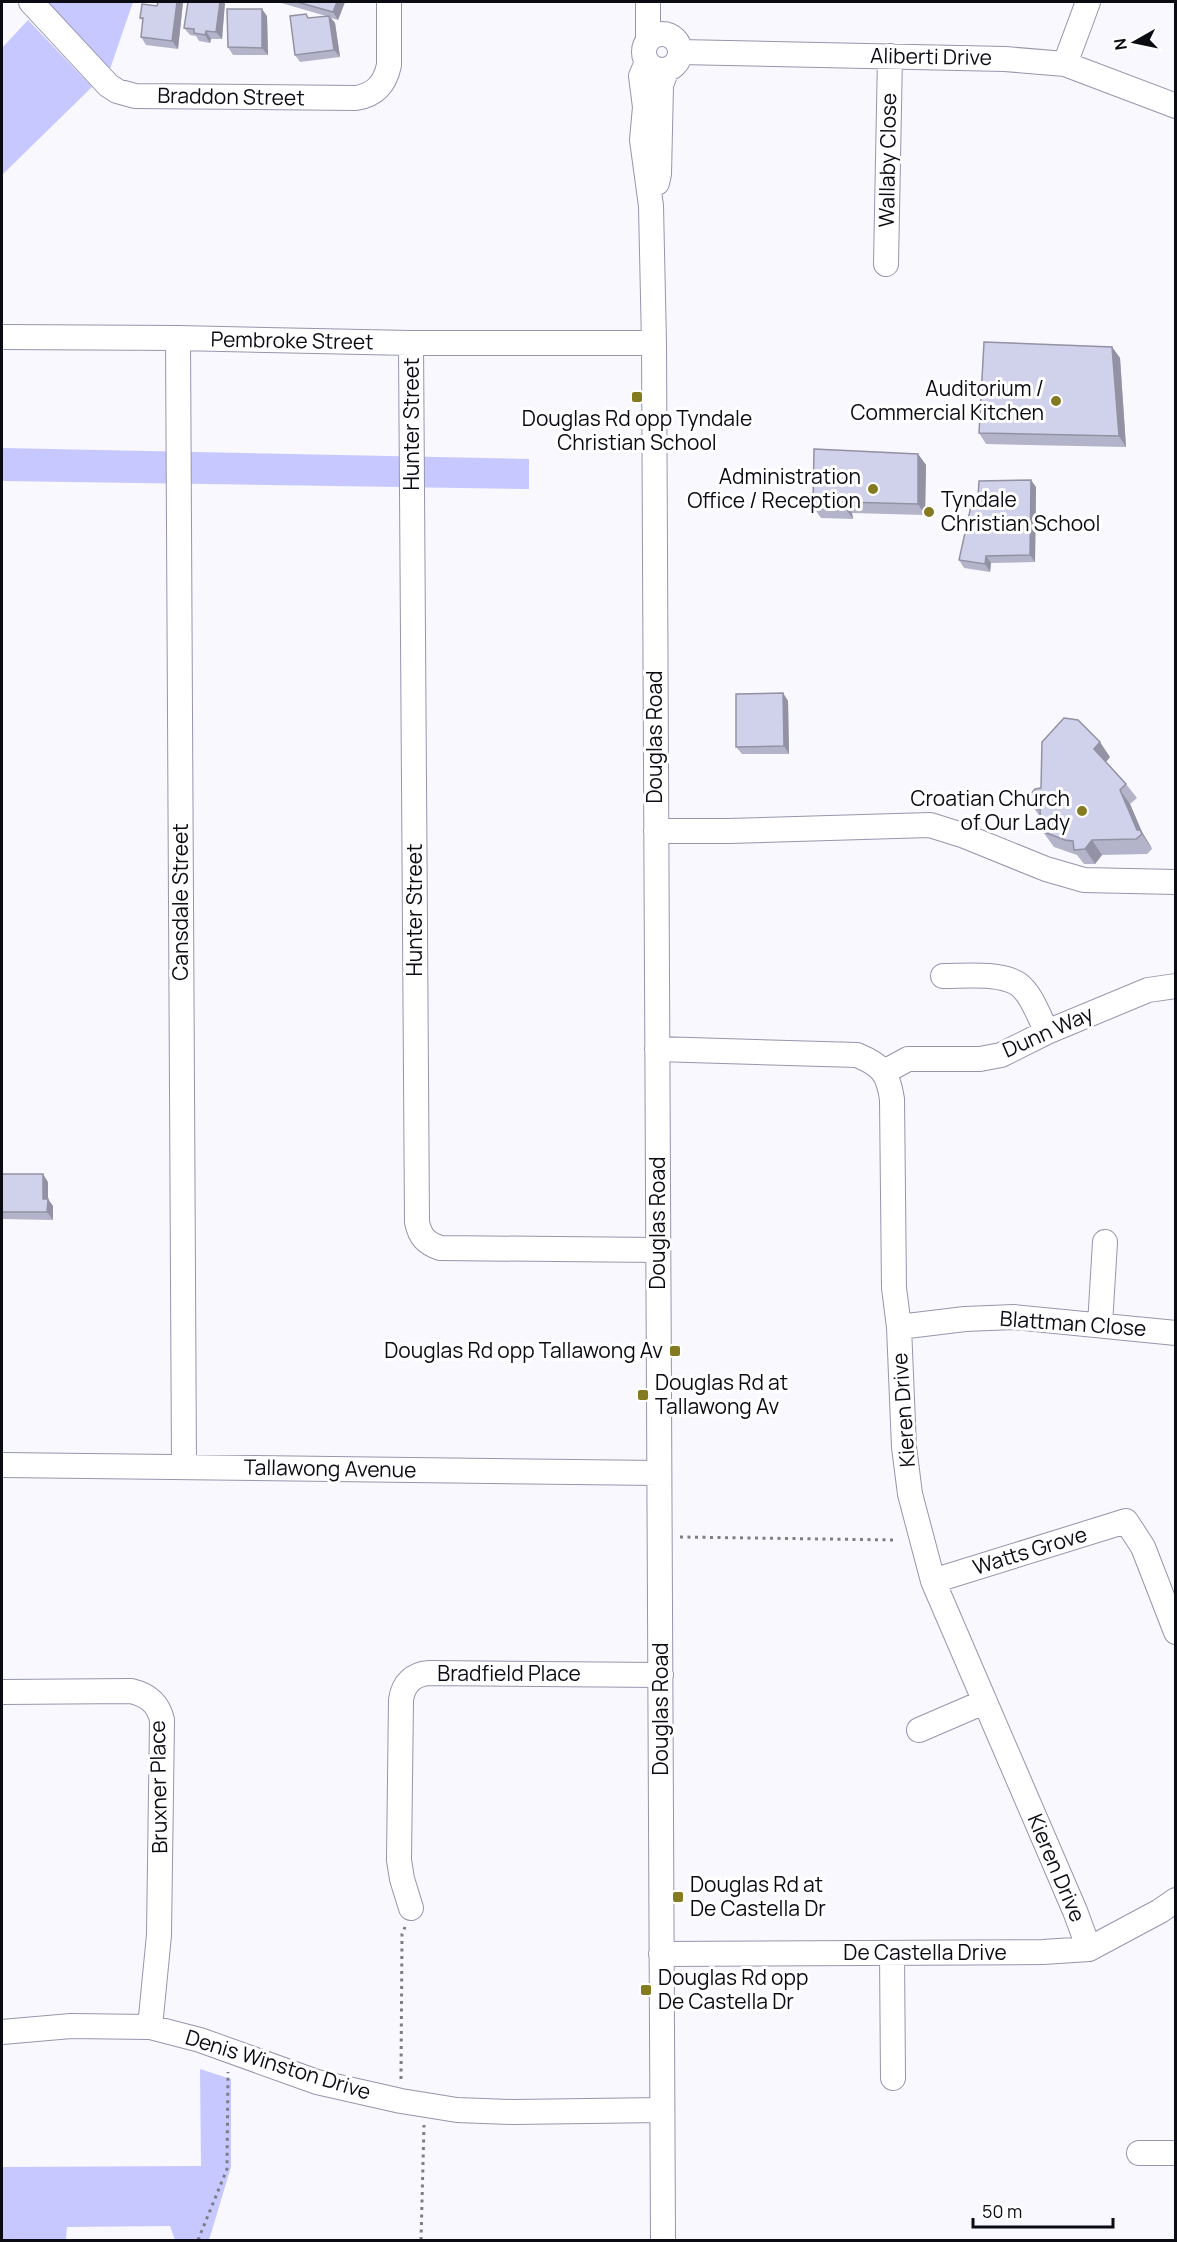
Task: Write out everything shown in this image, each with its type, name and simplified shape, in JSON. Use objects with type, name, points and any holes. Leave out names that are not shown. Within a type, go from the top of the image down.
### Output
[{"type":"street","name":"Braddon Street","points":[[31,2],[108,85],[125,94],[135,96],[356,98],[364,97],[378,88],[387,74],[389,2]]},
{"type":"street","name":"Douglas Road","points":[[648,2],[662,52]]},
{"type":"street","name":"Douglas Road","points":[[663,2],[659,174],[651,206],[654,343],[663,2241]]},
{"type":"street","points":[[1065,64],[1088,2]]},
{"type":"street","name":"Aliberti Drive","points":[[662,52],[1005,59],[1065,64],[1176,106]]},
{"type":"street","name":"Wallaby Close","points":[[886,264],[890,56]]},
{"type":"street","name":"Pembroke Street","points":[[2,337],[411,343],[654,343]]},
{"type":"street","name":"Cansdale Street","points":[[178,338],[184,1467]]},
{"type":"street","name":"Hunter Street","points":[[411,343],[417,1210],[419,1232],[424,1240],[440,1248],[658,1250]]},
{"type":"street","points":[[656,831],[930,825],[962,835],[1046,869],[1084,880],[1176,882]]},
{"type":"street","points":[[943,976],[997,977],[1019,984],[1030,999],[1047,1032]]},
{"type":"street","name":"Dunn Way","points":[[884,1072],[908,1059],[980,1059],[1001,1055],[1047,1032],[1148,990],[1176,986]]},
{"type":"street","points":[[657,1049],[857,1055],[874,1062],[884,1072]]},
{"type":"street","name":"Kieren Drive","points":[[884,1072],[890,1085],[892,1099],[894,1288],[904,1447],[910,1494],[933,1581],[1075,1911],[1089,1949]]},
{"type":"street","points":[[1100,1325],[1106,1242]]},
{"type":"street","name":"Blattman Close","points":[[898,1326],[1014,1317],[1176,1333]]},
{"type":"street","name":"Tallawong Avenue","points":[[2,1466],[659,1473]]},
{"type":"street","name":"Watts Grove","points":[[933,1581],[1126,1521],[1143,1547],[1176,1632]]},
{"type":"street","name":"Bradfield Place","points":[[411,1908],[399,1860],[401,1700],[409,1681],[418,1675],[429,1673],[661,1675]]},
{"type":"street","name":"Bruxner Place","points":[[2,1692],[131,1691],[149,1698],[160,1712],[162,1720],[159,1935],[150,2027]]},
{"type":"street","points":[[920,1730],[984,1702]]},
{"type":"street","name":"De Castella Drive","points":[[661,1954],[1042,1952],[1089,1949],[1176,1900]]},
{"type":"street","points":[[892,1953],[893,2078]]},
{"type":"street","name":"Denis Winston Drive","points":[[2,2032],[71,2025],[150,2027],[200,2040],[317,2082],[413,2103],[482,2112],[662,2110]]},
{"type":"street","points":[[1139,2153],[1176,2153]]},
{"type":"path","points":[[680,1538],[896,1540]]},
{"type":"path","points":[[411,1908],[402,1934],[421,2241]]},
{"type":"path","points":[[198,2241],[227,2169],[228,2072]]},
{"type":"shaded area","points":[[41,2],[133,2],[109,72]]},
{"type":"shaded area","points":[[28,20],[92,87],[2,175],[2,48]]},
{"type":"shaded area","points":[[2,448],[529,459],[529,489],[2,481]]},
{"type":"shaded area","points":[[200,2069],[231,2079],[231,2167],[209,2240],[175,2240],[170,2226],[67,2227],[66,2240],[2,2240],[2,2167],[201,2166]]},
{"type":"building","points":[[158,2],[177,2],[172,41],[141,37],[142,4],[157,6]]},
{"type":"building","points":[[188,2],[220,2],[216,32],[206,31],[205,35],[194,33],[194,29],[184,28]]},
{"type":"building","points":[[297,2],[337,2],[333,12]]},
{"type":"building","points":[[227,9],[262,9],[262,48],[228,47]]},
{"type":"building","points":[[306,14],[308,18],[329,16],[334,50],[295,55],[290,16]]},
{"type":"building","name":"Auditorium / Commercial Kitchen","points":[[984,342],[1112,347],[1119,436],[979,433]]},
{"type":"building","name":"Administration Office / Reception","points":[[814,449],[918,454],[918,504],[844,502],[845,508],[813,507]]},
{"type":"building","points":[[1031,480],[1030,555],[986,556],[985,564],[959,560],[973,497],[978,497],[979,481]]},
{"type":"building","points":[[783,693],[784,746],[736,747],[736,694]]},
{"type":"building","points":[[1064,718],[1078,720],[1100,742],[1094,749],[1126,784],[1120,790],[1137,830],[1140,830],[1142,834],[1136,839],[1092,840],[1085,849],[1074,850],[1073,841],[1065,840],[1041,829],[1040,809],[1034,808],[1030,802],[1030,795],[1035,789],[1041,788],[1042,742]]},
{"type":"building","points":[[2,1174],[43,1174],[43,1199],[48,1199],[47,1212],[2,1212]]},
{"type":"place","name":"Douglas Rd opp Tyndale Christian School","points":[[637,397]]},
{"type":"place","name":"Auditorium / Commercial Kitchen","points":[[1056,401]]},
{"type":"place","name":"Administration Office / Reception","points":[[873,489]]},
{"type":"place","name":"Tyndale Christian School","points":[[929,512]]},
{"type":"place","name":"Croatian Church of Our Lady","points":[[1082,811]]},
{"type":"place","name":"Douglas Rd opp Tallawong Av","points":[[675,1351]]},
{"type":"place","name":"Douglas Rd at Tallawong Av","points":[[643,1395]]},
{"type":"place","name":"Douglas Rd at De Castella Dr","points":[[678,1897]]},
{"type":"place","name":"Douglas Rd opp De Castella Dr","points":[[646,1990]]}]
